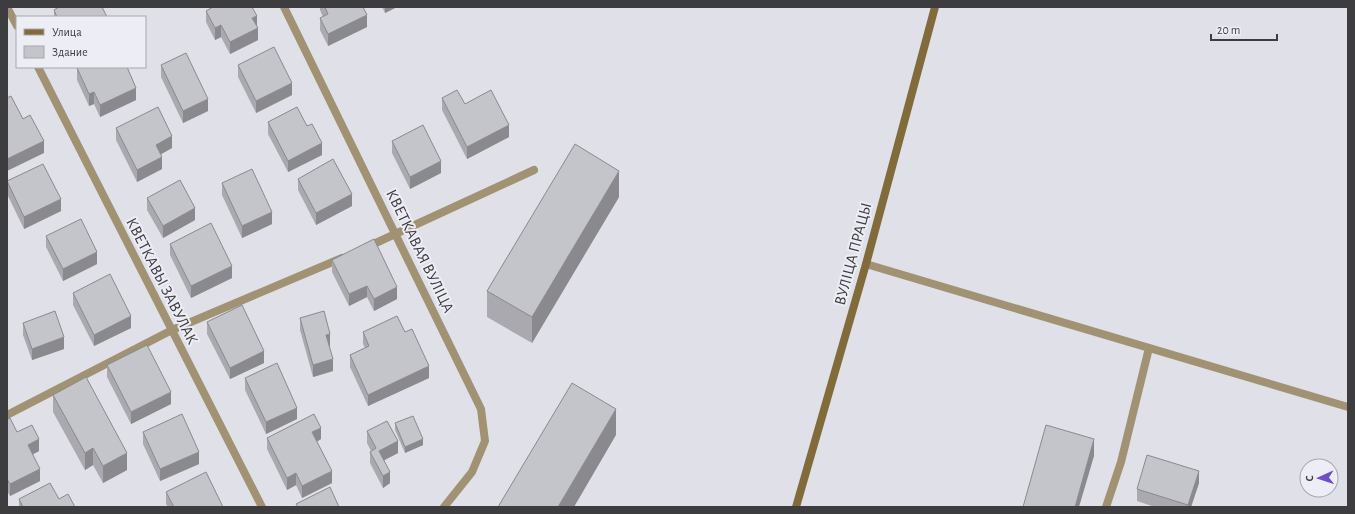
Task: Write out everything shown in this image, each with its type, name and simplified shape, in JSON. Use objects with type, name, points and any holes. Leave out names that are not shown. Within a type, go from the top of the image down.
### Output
[{"type":"street","points":[[7,7],[16,24]]},
{"type":"street","name":"КВЕТКАВАЯ ВУЛІЦА","points":[[284,7],[481,409],[485,441],[472,472],[444,507]]},
{"type":"street","name":"ВУЛІЦА ПРАЦЫ","points":[[796,507],[866,264],[935,7]]},
{"type":"street","name":"КВЕТКАВЫ ЗАВУЛАК","points":[[39,68],[262,507]]},
{"type":"street","points":[[7,415],[172,330],[396,235],[534,170]]},
{"type":"street","points":[[866,264],[1348,407]]},
{"type":"street","points":[[1106,507],[1121,462],[1149,348]]},
{"type":"building","points":[[59,7],[102,7],[106,16],[57,16],[54,10]]},
{"type":"building","points":[[213,7],[252,7],[257,16],[252,18],[258,28],[230,42],[221,25],[215,28],[206,11]]},
{"type":"building","points":[[325,7],[363,7],[367,15],[328,34],[320,18],[328,14]]},
{"type":"building","points":[[274,47],[292,83],[256,101],[238,65]]},
{"type":"building","points":[[186,53],[208,99],[183,111],[161,65]]},
{"type":"building","points":[[77,68],[127,68],[136,88],[100,105],[94,92],[89,94]]},
{"type":"building","points":[[457,90],[465,104],[491,90],[509,125],[467,147],[442,98]]},
{"type":"building","points":[[11,96],[23,119],[30,115],[44,141],[7,159],[7,98]]},
{"type":"building","points":[[158,107],[172,136],[156,145],[162,157],[137,170],[116,128]]},
{"type":"building","points":[[297,107],[307,126],[312,124],[322,143],[288,161],[268,122]]},
{"type":"building","points":[[423,125],[441,161],[410,177],[392,141]]},
{"type":"building","points":[[575,144],[619,171],[532,317],[487,291]]},
{"type":"building","points":[[333,159],[352,194],[316,213],[298,179]]},
{"type":"building","points":[[43,164],[61,199],[24,217],[7,181]]},
{"type":"building","points":[[252,169],[272,212],[242,226],[222,183]]},
{"type":"building","points":[[180,180],[195,208],[163,226],[147,198]]},
{"type":"building","points":[[81,219],[97,252],[63,269],[46,236]]},
{"type":"building","points":[[211,223],[232,266],[191,286],[170,244]]},
{"type":"building","points":[[374,239],[397,287],[374,299],[367,286],[349,294],[332,260]]},
{"type":"building","points":[[110,274],[131,316],[94,335],[73,293]]},
{"type":"building","points":[[242,305],[264,351],[230,368],[207,322]]},
{"type":"building","points":[[55,311],[64,337],[32,349],[23,323]]},
{"type":"building","points":[[324,311],[330,334],[326,335],[333,359],[313,365],[300,318]]},
{"type":"building","points":[[397,316],[405,332],[412,329],[429,366],[368,395],[350,355],[369,346],[363,332]]},
{"type":"building","points":[[147,345],[171,392],[131,412],[107,365]]},
{"type":"building","points":[[277,363],[297,408],[266,422],[245,378]]},
{"type":"building","points":[[86,377],[127,453],[103,466],[93,448],[85,453],[53,395]]},
{"type":"building","points":[[572,383],[616,409],[558,507],[498,507]]},
{"type":"building","points":[[182,414],[199,452],[160,469],[143,432]]},
{"type":"building","points":[[314,414],[321,428],[312,432],[332,471],[302,486],[296,473],[287,478],[267,438]]},
{"type":"building","points":[[413,416],[423,439],[405,447],[395,423]]},
{"type":"building","points":[[10,418],[17,432],[32,425],[39,439],[28,445],[40,469],[10,484],[7,479],[7,420]]},
{"type":"building","points":[[387,421],[398,441],[379,451],[390,472],[383,476],[370,452],[376,448],[367,431]]},
{"type":"building","points":[[1046,425],[1094,439],[1075,507],[1023,507]]},
{"type":"building","points":[[1147,455],[1199,471],[1188,505],[1137,489]]},
{"type":"building","points":[[206,472],[223,507],[174,507],[166,492]]},
{"type":"building","points":[[50,483],[59,499],[68,494],[75,507],[23,507],[19,499]]},
{"type":"building","points":[[330,487],[339,507],[298,507],[296,504]]}]
